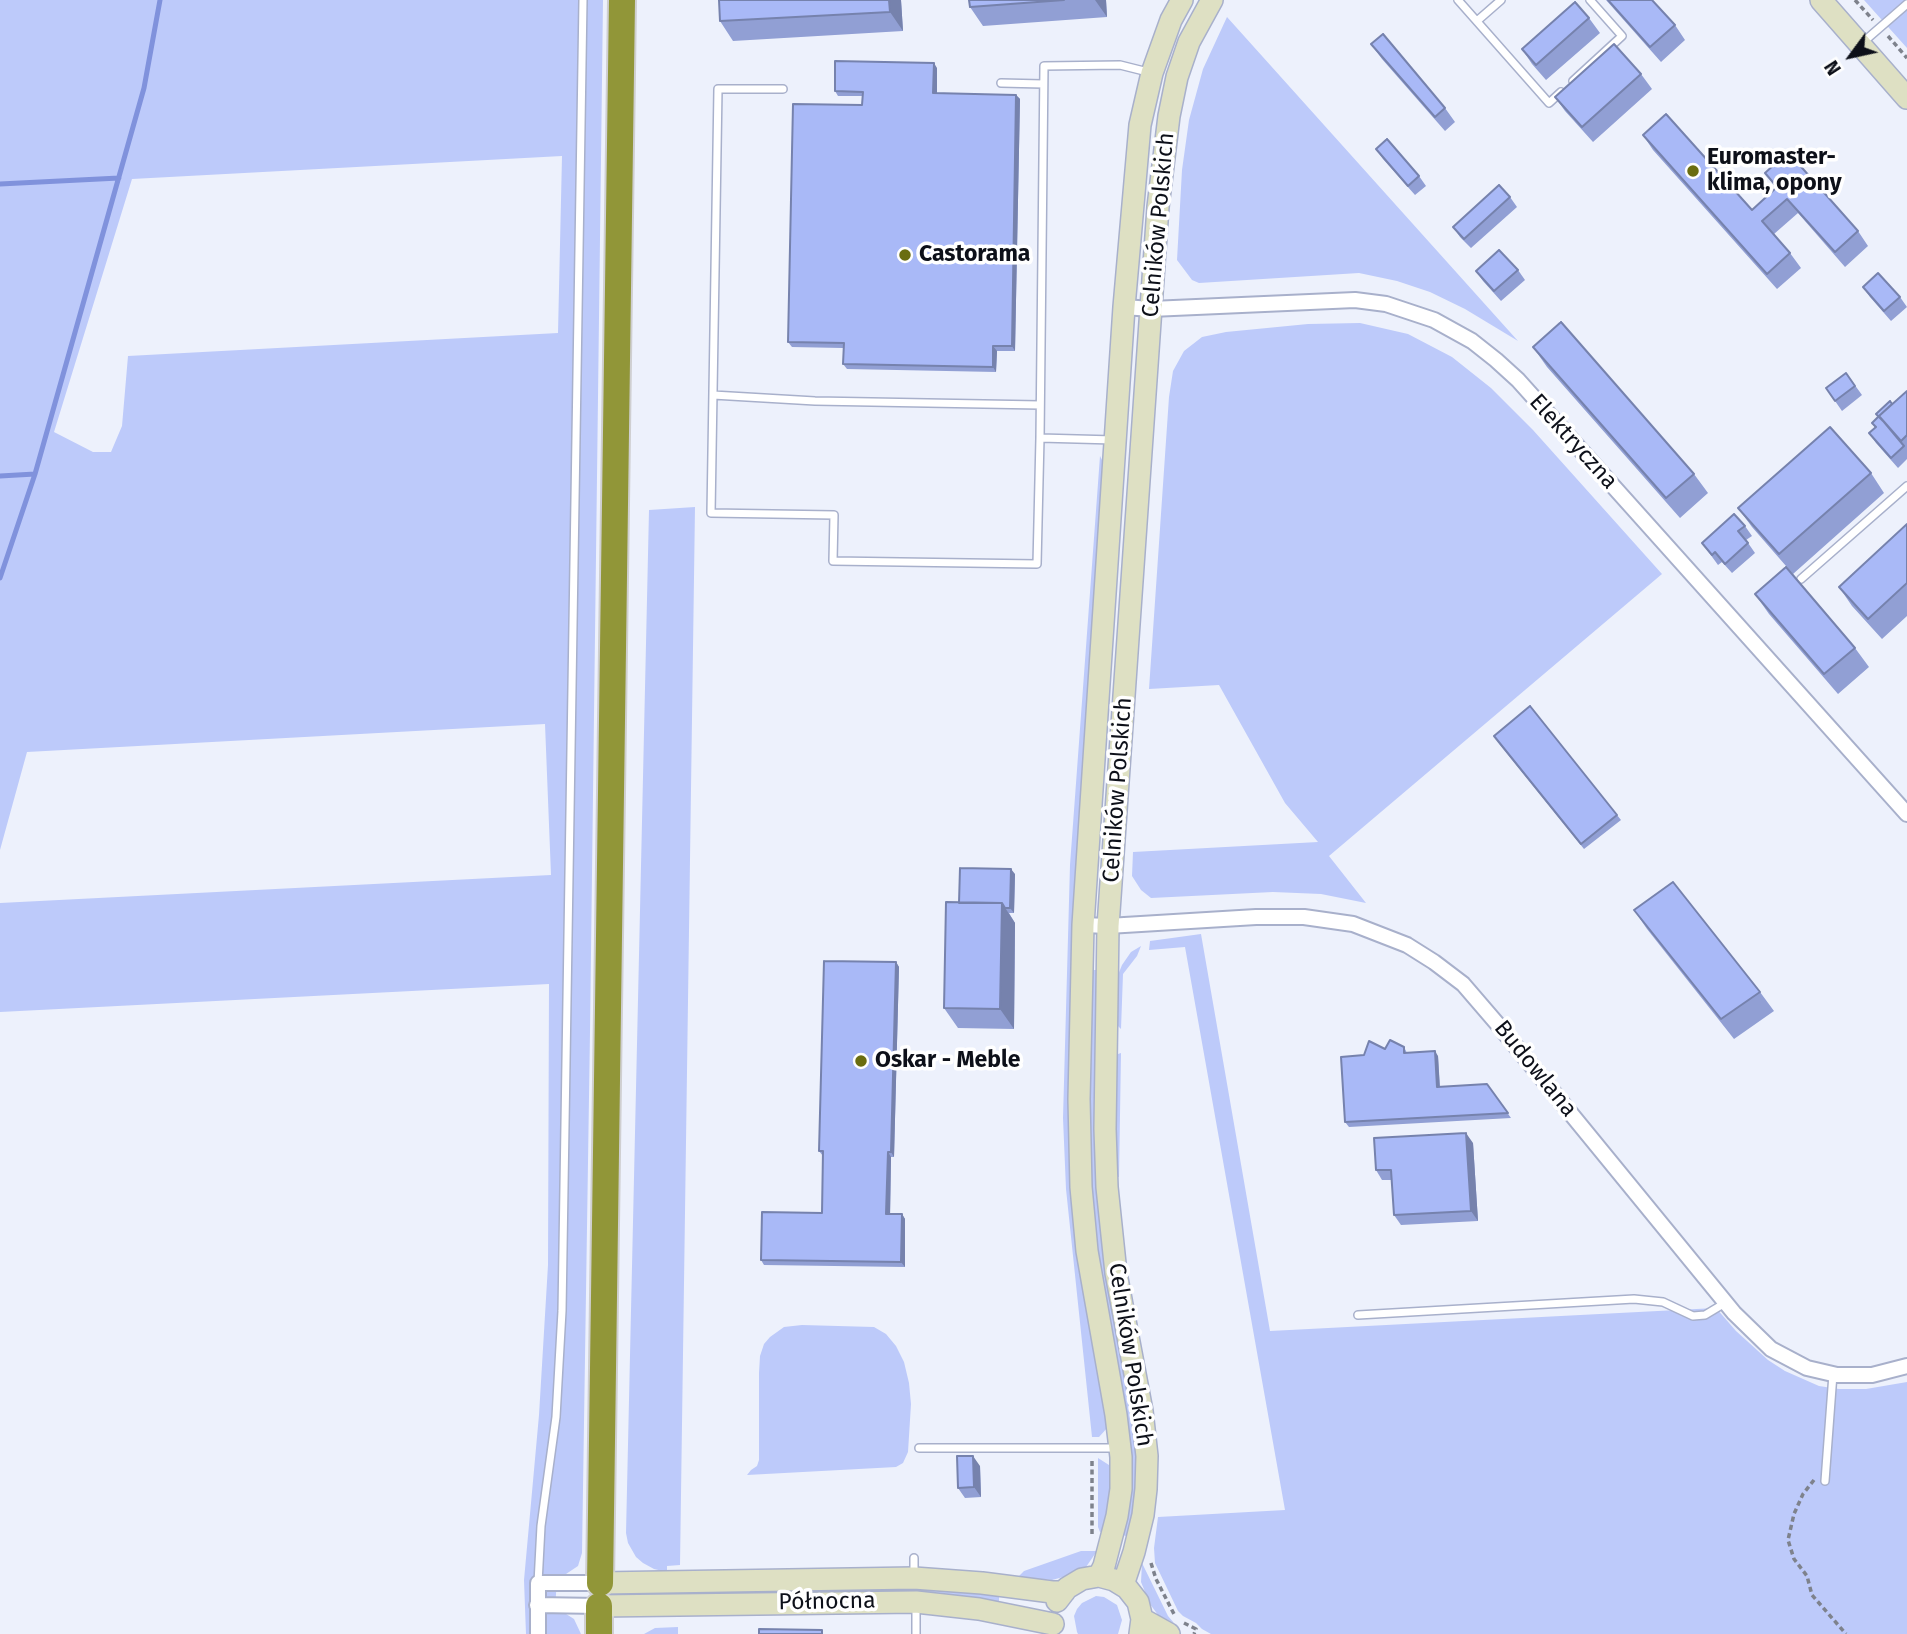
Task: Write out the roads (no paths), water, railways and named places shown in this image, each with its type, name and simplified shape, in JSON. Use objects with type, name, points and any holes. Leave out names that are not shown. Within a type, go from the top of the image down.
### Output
[{"type":"highway","points":[[599,1634],[622,0]]},
{"type":"street","name":"Celników Polskich","points":[[1098,1576],[1104,1566],[1117,1516],[1121,1489],[1121,1448],[1089,1264],[1083,1211],[1079,1099],[1083,925],[1124,307],[1140,125],[1152,72],[1171,20],[1182,0]]},
{"type":"street","name":"Celników Polskich","points":[[1123,1585],[1143,1515],[1147,1456],[1116,1273],[1107,1187],[1105,1108],[1108,926],[1158,207],[1169,116],[1177,77],[1189,42],[1212,0]]},
{"type":"street","points":[[1821,0],[1907,98]]},
{"type":"street","name":"Elektryczna","points":[[1124,307],[1151,309],[1355,300],[1386,304],[1434,320],[1472,341],[1518,380],[1907,814]]},
{"type":"street","name":"Budowlana","points":[[1083,925],[1304,917],[1353,924],[1407,945],[1434,962],[1470,992],[1726,1302],[1771,1349],[1807,1368],[1833,1374],[1872,1375],[1907,1367]]},
{"type":"street","name":"Północna","points":[[599,1594],[914,1568],[982,1583],[1064,1592]]},
{"type":"street","points":[[1054,1629],[1055,1607],[1064,1592],[1082,1579],[1098,1576],[1109,1578],[1131,1592],[1138,1602],[1141,1626],[1169,1634]]},
{"type":"street","points":[[538,1634],[538,1583],[599,1594]]},
{"type":"street","points":[[537,1605],[599,1594]]},
{"type":"street","name":"Północna","points":[[599,1594],[916,1602],[979,1609],[1054,1629]]},
{"type":"lane","points":[[538,1583],[541,1526],[556,1417],[562,1311],[583,0]]},
{"type":"lane","points":[[1458,0],[1549,103],[1622,36],[1590,0]]},
{"type":"lane","points":[[1477,21],[1501,0]]},
{"type":"lane","points":[[1861,45],[1907,4]]},
{"type":"lane","points":[[783,89],[718,89],[711,513],[834,515],[833,561],[1037,564],[1044,66],[1120,65],[1152,72]]},
{"type":"lane","points":[[1001,83],[1044,84]]},
{"type":"lane","points":[[713,395],[815,401],[1040,405]]},
{"type":"lane","points":[[1040,438],[1115,440]]},
{"type":"lane","points":[[1801,579],[1907,486]]},
{"type":"lane","points":[[1358,1315],[1634,1299],[1663,1302],[1693,1316],[1705,1315],[1726,1302]]},
{"type":"lane","points":[[1825,1480],[1833,1374]]},
{"type":"lane","points":[[919,1448],[1121,1448]]},
{"type":"lane","points":[[916,1602],[916,1634]]},
{"type":"waterway","points":[[0,578],[35,474],[144,88],[160,0]]},
{"type":"waterway","points":[[0,184],[119,178]]},
{"type":"waterway","points":[[0,476],[35,474]]},
{"type":"place","name":"Euromaster- klima, opony","points":[[1693,171]]},
{"type":"place","name":"Castorama","points":[[905,255]]},
{"type":"place","name":"Oskar - Meble","points":[[861,1061]]}]
